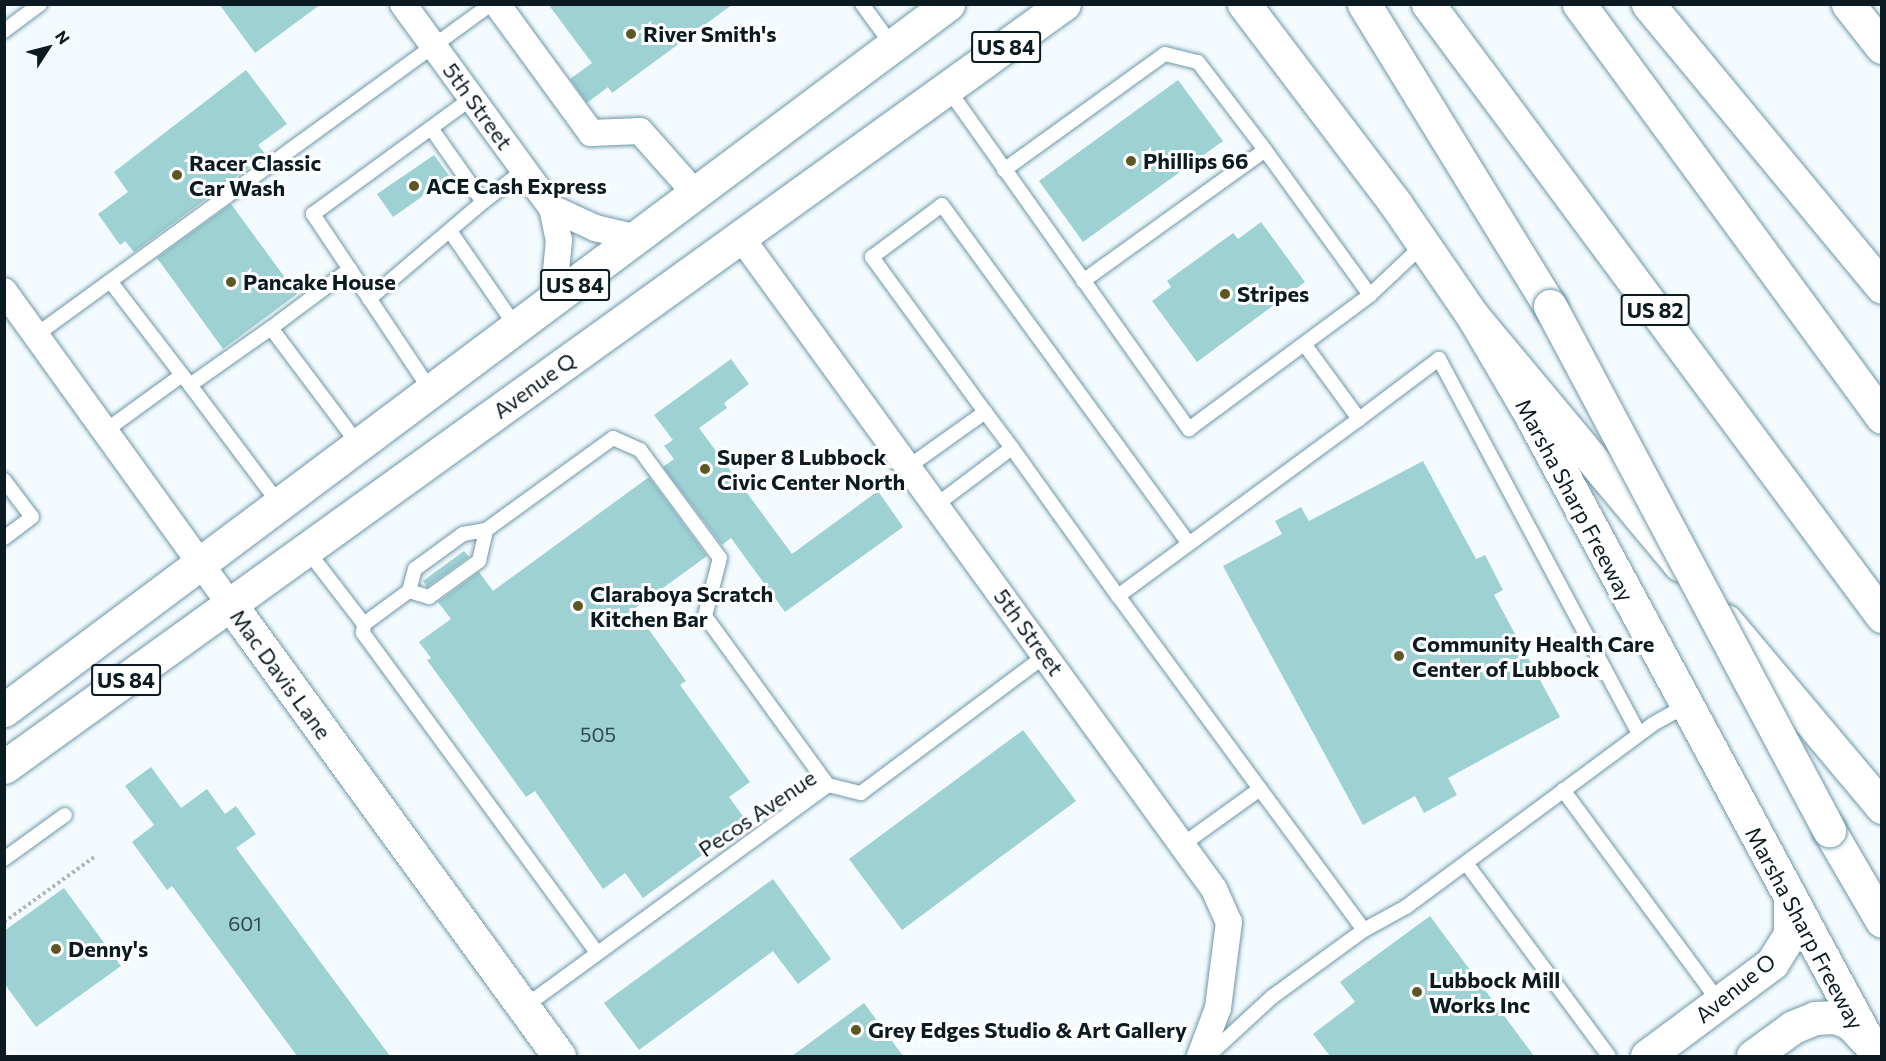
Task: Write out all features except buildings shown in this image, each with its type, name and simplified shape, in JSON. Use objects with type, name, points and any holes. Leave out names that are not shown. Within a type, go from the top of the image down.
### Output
[{"type":"main road","name":"US 84","points":[[4,710],[202,566],[948,4]]},
{"type":"main road","name":"Avenue Q","points":[[4,767],[1064,4]]},
{"type":"main road","name":"Marsha Sharp Freeway","points":[[1244,4],[1424,245],[1472,315],[1528,410],[1871,1048]]},
{"type":"main road","points":[[1270,4],[1274,46]]},
{"type":"main road","name":"US 82","points":[[1428,4],[1881,616]]},
{"type":"main road","points":[[1579,4],[1881,417]]},
{"type":"main road","points":[[1648,4],[1881,287]]},
{"type":"main road","points":[[1848,4],[1881,47]]},
{"type":"main road","points":[[1371,16],[1550,306],[1829,830],[1881,921]]},
{"type":"main road","points":[[1472,315],[1881,807]]},
{"type":"main road","name":"Mac Davis Lane","points":[[230,604],[559,1056]]},
{"type":"main road","name":"Avenue O","points":[[1647,1056],[1772,963],[1783,948],[1791,927],[1790,900]]},
{"type":"main road","points":[[1753,1056],[1793,1027],[1815,1018],[1835,1017],[1850,1023],[1871,1048]]},
{"type":"street","name":"5th Street","points":[[403,4],[552,208],[559,240],[553,301]]},
{"type":"street","points":[[496,4],[591,133],[640,130],[696,194]]},
{"type":"street","name":"5th Street","points":[[552,208],[595,228],[637,238]]},
{"type":"street","name":"5th Street","points":[[740,236],[1214,889],[1229,922],[1218,1008],[1200,1056]]},
{"type":"street","name":"Mac Davis Lane","points":[[4,291],[230,604]]},
{"type":"lane","points":[[4,31],[40,4]]},
{"type":"lane","points":[[36,335],[491,4]]},
{"type":"lane","points":[[862,4],[892,45]]},
{"type":"lane","points":[[1004,170],[1165,54],[1198,62],[1370,295]]},
{"type":"lane","points":[[948,89],[1189,429],[1370,295],[1424,245]]},
{"type":"lane","points":[[432,392],[313,214],[472,98]]},
{"type":"lane","points":[[431,128],[483,202]]},
{"type":"lane","points":[[1083,281],[1264,150]]},
{"type":"lane","points":[[369,298],[524,170]]},
{"type":"lane","points":[[1189,544],[942,205],[872,257],[1364,930]]},
{"type":"lane","points":[[450,231],[517,328]]},
{"type":"lane","points":[[105,431],[271,328],[350,269]]},
{"type":"lane","points":[[110,281],[281,506]]},
{"type":"lane","points":[[271,328],[360,446]]},
{"type":"lane","points":[[1305,345],[1359,419]]},
{"type":"lane","points":[[1118,596],[1439,359],[1639,734]]},
{"type":"lane","points":[[908,467],[985,412]]},
{"type":"lane","points":[[364,624],[409,591],[415,569],[463,534],[486,530],[613,438],[640,450],[720,558],[705,616],[828,785]]},
{"type":"lane","points":[[936,505],[1012,448]]},
{"type":"lane","points":[[4,480],[32,517],[4,538]]},
{"type":"lane","points":[[409,591],[429,597],[480,561],[486,530]]},
{"type":"lane","points":[[307,550],[364,624],[363,633],[597,953]]},
{"type":"lane","name":"Pecos Avenue","points":[[524,1007],[828,785],[861,793],[1046,655]]},
{"type":"lane","points":[[1208,1056],[1272,997],[1364,930],[1406,907],[1639,734],[1686,706]]},
{"type":"lane","points":[[1182,845],[1260,789]]},
{"type":"lane","points":[[1563,790],[1720,1003]]},
{"type":"lane","points":[[4,859],[65,815]]},
{"type":"lane","points":[[1466,863],[1609,1056]]},
{"type":"path","points":[[4,922],[94,857]]},
{"type":"place","name":"River Smith's","points":[[631,34]]},
{"type":"place","name":"Phillips 66","points":[[1131,161]]},
{"type":"place","name":"Racer Classic Car Wash","points":[[177,175]]},
{"type":"place","name":"ACE Cash Express","points":[[414,186]]},
{"type":"place","name":"Pancake House","points":[[231,282]]},
{"type":"place","name":"Stripes","points":[[1225,294]]},
{"type":"place","name":"Super 8 Lubbock Civic Center North","points":[[705,469]]},
{"type":"place","name":"Claraboya Scratch Kitchen Bar","points":[[578,606]]},
{"type":"place","name":"Community Health Care Center of Lubbock","points":[[1399,656]]},
{"type":"place","name":"Denny's","points":[[56,949]]},
{"type":"place","name":"Lubbock Mill Works Inc","points":[[1417,992]]},
{"type":"place","name":"Grey Edges Studio & Art Gallery","points":[[856,1030]]}]
